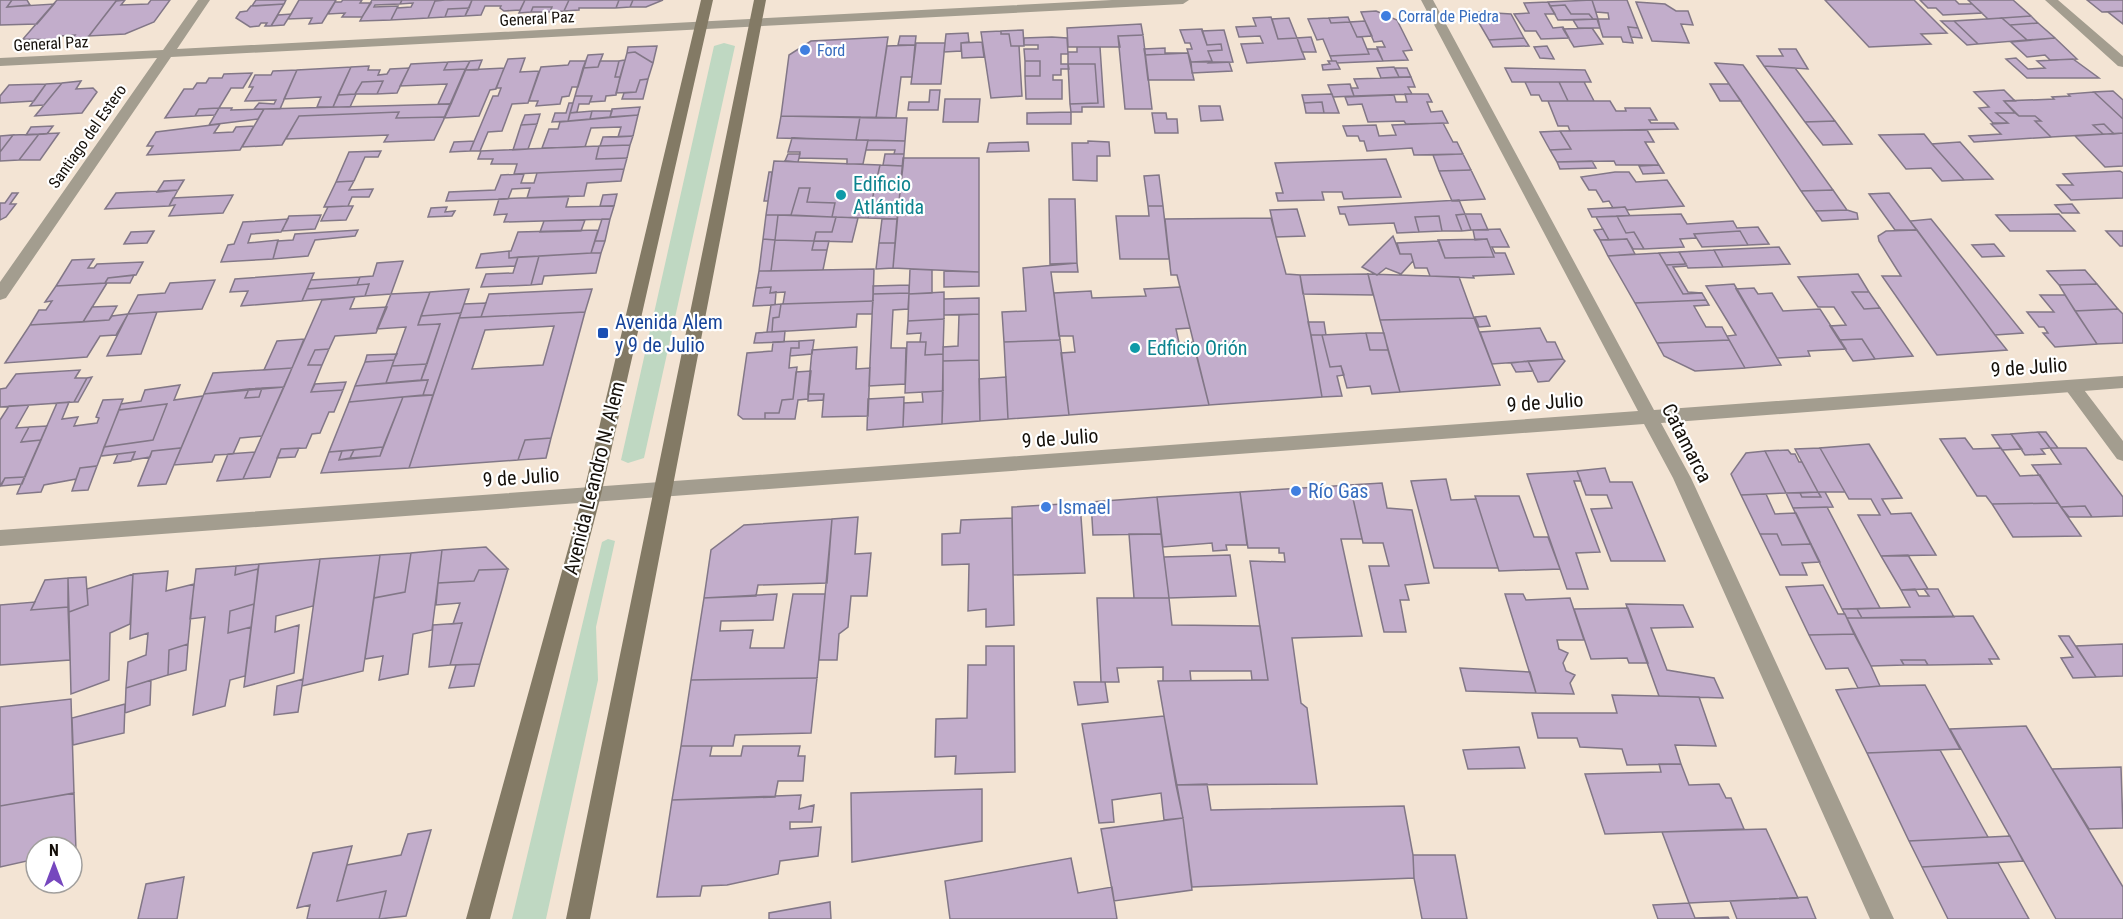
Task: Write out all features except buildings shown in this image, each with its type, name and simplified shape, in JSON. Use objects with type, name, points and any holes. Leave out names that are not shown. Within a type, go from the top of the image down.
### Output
[{"type":"street","name":"Santiago del Estero","points":[[0,294],[204,0]]},
{"type":"street","name":"Avenida Leandro N. Alem","points":[[478,919],[592,495],[707,0]]},
{"type":"street","points":[[578,919],[760,0]]},
{"type":"street","name":"General Paz","points":[[0,62],[1183,0]]},
{"type":"street","name":"Catamarca","points":[[1427,0],[1687,489],[1882,919]]},
{"type":"street","points":[[2051,0],[2123,63]]},
{"type":"street","name":"9 de Julio","points":[[0,538],[2123,382]]},
{"type":"street","points":[[2072,386],[2123,454]]},
{"type":"green space","points":[[724,43],[735,46],[644,458],[628,463],[621,460],[714,46]]},
{"type":"green space","points":[[608,539],[615,541],[596,627],[598,680],[546,919],[512,919],[602,542]]},
{"type":"place","name":"Corral de Piedra","points":[[1386,16]]},
{"type":"place","name":"Ford","points":[[805,50]]},
{"type":"place","name":"Edificio Atlántida","points":[[841,195]]},
{"type":"place","name":"Avenida Alem y 9 de Julio","points":[[603,333]]},
{"type":"place","name":"Edficio Orión","points":[[1135,348]]},
{"type":"place","name":"Río Gas","points":[[1296,491]]},
{"type":"place","name":"Ismael","points":[[1046,507]]}]
